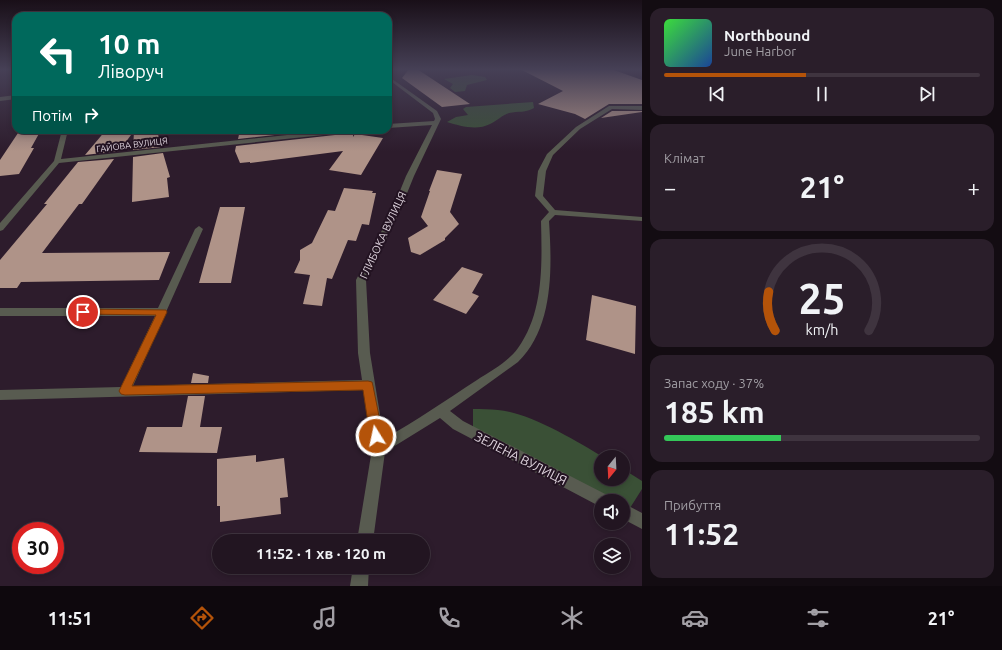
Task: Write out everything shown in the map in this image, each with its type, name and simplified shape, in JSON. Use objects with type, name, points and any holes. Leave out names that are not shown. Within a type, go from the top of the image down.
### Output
[{"type":"street","points":[[392,126],[437,123],[438,119],[435,112],[414,96]]},
{"type":"street","points":[[0,99],[12,98]]},
{"type":"street","points":[[642,108],[611,107],[578,128],[550,154],[542,171],[540,196],[553,212],[642,219]]},
{"type":"street","name":"ГЛИБОКА ВУЛИЦЯ","points":[[379,449],[364,353],[361,280],[395,213],[410,176],[437,123]]},
{"type":"street","points":[[0,228],[57,161],[64,134]]},
{"type":"street","name":"ГАЙОВА ВУЛИЦЯ","points":[[57,161],[314,134]]},
{"type":"street","points":[[365,534],[379,449],[411,431],[495,374],[522,352],[537,322],[546,282],[545,221],[553,212]]},
{"type":"street","points":[[125,391],[199,229]]},
{"type":"street","points":[[0,312],[162,312]]},
{"type":"street","points":[[0,395],[368,386]]},
{"type":"street","name":"ЗЕЛЕНА ВУЛИЦЯ","points":[[440,411],[458,425],[594,496]]},
{"type":"street","points":[[630,515],[642,521]]},
{"type":"street","points":[[359,586],[360,574]]},
{"type":"green space","points":[[533,102],[534,108],[531,110],[509,113],[485,126],[468,127],[447,122],[456,117],[468,115],[463,109],[466,107]]},
{"type":"green space","points":[[473,409],[492,409],[523,416],[552,428],[594,452],[594,486],[630,486],[630,473],[642,481],[642,489],[630,508],[630,494],[594,494],[562,482],[473,432]]},
{"type":"building","points":[[427,96],[458,96],[470,104],[442,107]]},
{"type":"building","points":[[553,96],[642,96],[642,104],[609,104],[585,119],[575,114],[538,104]]},
{"type":"building","points":[[612,111],[642,111],[642,112],[601,118]]},
{"type":"building","points":[[17,134],[39,134],[31,148],[34,148],[19,174],[0,176],[0,160]]},
{"type":"building","points":[[103,134],[132,134],[119,151],[85,155]]},
{"type":"building","points":[[134,134],[158,134],[161,147],[133,150]]},
{"type":"building","points":[[239,134],[284,134],[238,139]]},
{"type":"building","points":[[344,134],[353,134],[353,137],[355,134],[383,138],[361,175],[329,170],[343,151],[240,163],[235,151],[236,146]]},
{"type":"building","points":[[163,153],[170,177],[167,178],[169,197],[132,202],[133,157]]},
{"type":"building","points":[[114,159],[82,204],[79,204],[42,253],[170,252],[159,280],[21,282],[17,288],[0,288],[0,260],[47,204],[44,204],[78,162]]},
{"type":"building","points":[[437,170],[462,174],[450,212],[459,224],[445,238],[445,240],[420,255],[411,252],[408,238],[428,226],[421,217]]},
{"type":"building","points":[[344,188],[373,191],[372,193],[376,193],[369,225],[362,224],[356,241],[348,240],[332,279],[327,278],[322,306],[303,304],[310,275],[294,273],[300,260],[300,250],[312,243],[328,210],[335,211]]},
{"type":"building","points":[[220,207],[245,207],[231,283],[199,283]]},
{"type":"building","points":[[462,267],[483,274],[472,293],[479,296],[466,314],[433,300]]},
{"type":"building","points":[[592,295],[636,306],[635,354],[586,340]]},
{"type":"building","points":[[193,373],[209,376],[208,383],[191,383]]},
{"type":"building","points":[[188,396],[205,396],[200,427],[222,427],[217,453],[139,452],[147,427],[182,427]]},
{"type":"building","points":[[256,455],[256,462],[284,458],[288,497],[280,498],[281,514],[220,522],[220,506],[217,506],[217,459]]},
{"type":"route","points":[[83,312],[162,312],[125,391],[368,386],[376,436]]}]
